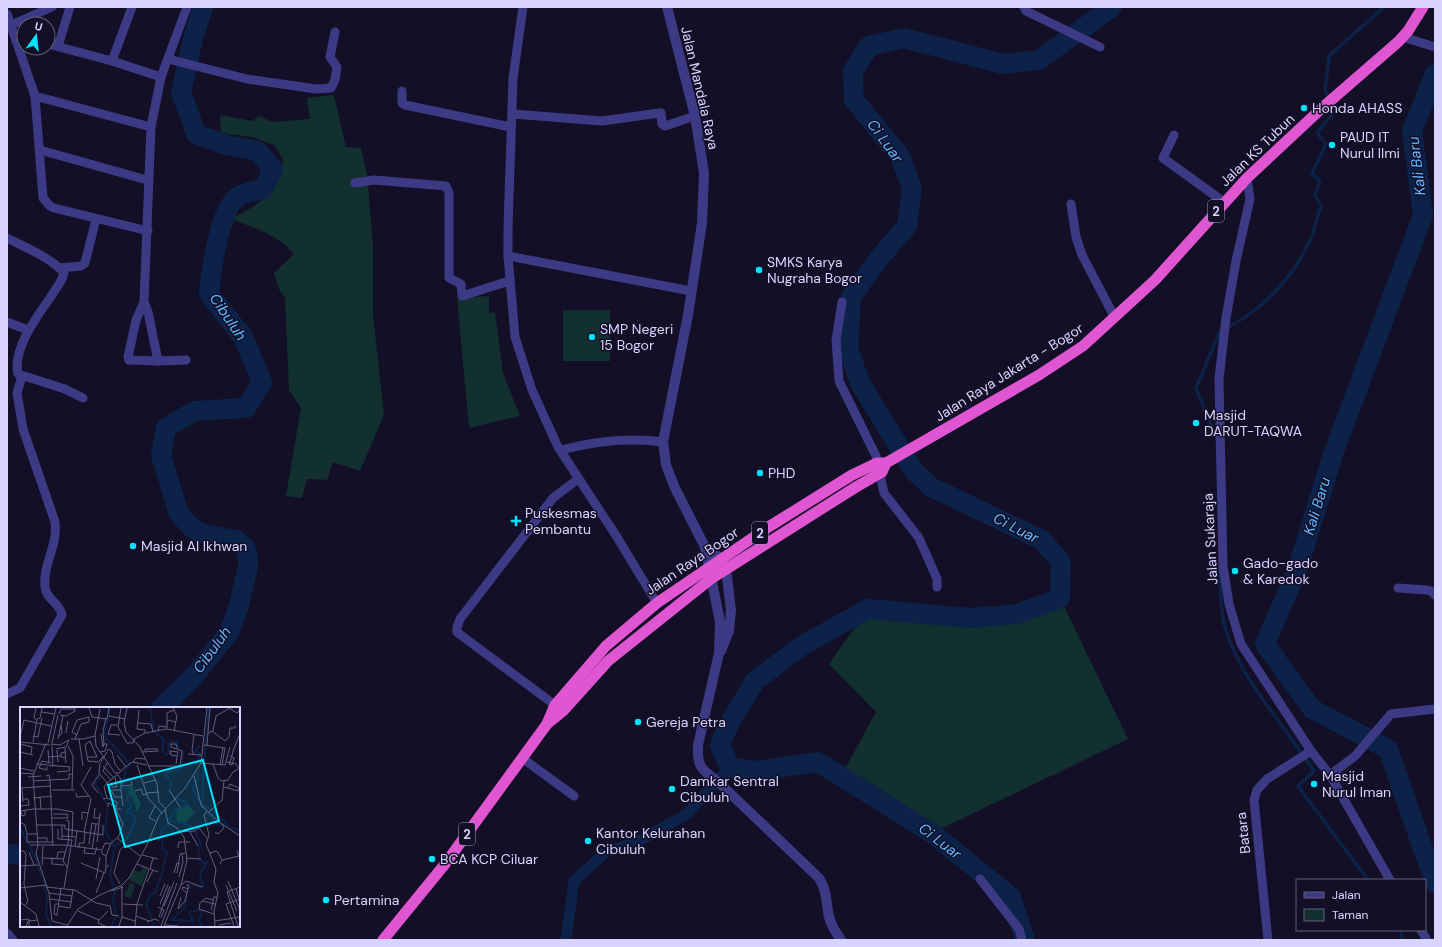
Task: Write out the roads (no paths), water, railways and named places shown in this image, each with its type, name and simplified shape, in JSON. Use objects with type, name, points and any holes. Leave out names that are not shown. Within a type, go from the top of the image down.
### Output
[{"type":"highway","name":"Jalan KS Tubun","points":[[1115,318],[1155,280],[1247,178],[1322,108],[1403,37],[1423,7]]},
{"type":"highway","name":"Jalan Raya Jakarta - Bogor","points":[[883,466],[1039,375],[1083,346],[1115,318]]},
{"type":"highway","name":"Jalan Raya Bogor","points":[[383,940],[446,864],[547,724],[555,705],[606,646],[657,602],[724,564],[810,500],[852,475],[883,466]]},
{"type":"highway","name":"Jalan Raya Bogor","points":[[547,724],[563,711],[608,661],[711,572]]},
{"type":"street","points":[[11,25],[52,7]]},
{"type":"street","points":[[70,7],[58,46],[161,77]]},
{"type":"street","points":[[112,61],[132,7]]},
{"type":"street","points":[[186,360],[130,360],[128,357],[136,320],[144,302],[148,231],[147,180],[151,127],[161,77],[187,7]]},
{"type":"street","points":[[523,7],[513,78],[513,114],[511,127],[508,256],[515,337],[523,366],[550,430],[578,479],[615,534],[657,602]]},
{"type":"street","name":"Jalan Mandala Raya","points":[[667,7],[695,116],[704,172],[702,223],[663,442],[666,465],[675,488],[705,547]]},
{"type":"street","points":[[1024,7],[1026,11],[1100,47]]},
{"type":"street","points":[[7,14],[11,25],[16,32]]},
{"type":"street","points":[[168,58],[181,63],[247,79],[316,89],[331,88],[335,80],[337,67],[330,57],[335,32]]},
{"type":"street","points":[[1403,37],[1432,46]]},
{"type":"street","points":[[25,56],[35,96],[43,198],[54,208],[148,231]]},
{"type":"street","points":[[402,90],[402,103],[405,106],[511,127]]},
{"type":"street","points":[[35,96],[151,127]]},
{"type":"street","points":[[513,114],[602,121],[659,113],[661,114],[662,124],[665,126],[695,116]]},
{"type":"street","points":[[1174,136],[1163,158],[1224,202]]},
{"type":"street","points":[[40,150],[147,180]]},
{"type":"street","name":"Jalan Sukaraja","points":[[1247,178],[1250,199],[1236,261],[1226,318],[1219,379],[1223,566],[1229,604],[1241,644],[1309,752],[1330,775],[1389,879]]},
{"type":"street","points":[[355,183],[374,180],[446,186],[449,192],[449,278],[461,284],[462,296],[509,281]]},
{"type":"street","points":[[1071,204],[1076,237],[1080,250],[1089,271],[1115,318]]},
{"type":"street","points":[[59,268],[81,266],[85,264],[96,219]]},
{"type":"street","points":[[7,238],[36,252],[64,273],[63,277],[28,330],[17,364],[18,374],[65,389],[83,398]]},
{"type":"street","points":[[508,256],[691,291]]},
{"type":"street","points":[[144,302],[148,312],[158,361]]},
{"type":"street","points":[[842,302],[836,340],[839,381],[883,466],[884,493],[918,538],[937,579],[937,587]]},
{"type":"street","points":[[7,322],[28,330]]},
{"type":"street","points":[[7,694],[20,688],[62,615],[60,607],[48,595],[45,588],[47,563],[56,534],[49,506],[23,429],[17,392],[22,376]]},
{"type":"street","points":[[561,450],[607,440],[639,439],[663,442]]},
{"type":"street","points":[[555,705],[462,636],[457,632],[457,627],[460,619],[553,498],[578,479]]},
{"type":"street","points":[[705,547],[724,564],[731,610],[729,631],[721,651],[698,745],[697,758],[700,767],[716,780],[818,878],[824,887],[832,928],[841,940]]},
{"type":"street","points":[[705,547],[720,622],[721,651]]},
{"type":"street","points":[[1398,588],[1427,590],[1431,591],[1435,595]]},
{"type":"street","points":[[1330,775],[1355,756],[1390,714],[1435,709]]},
{"type":"street","name":"Batara","points":[[1268,940],[1254,800],[1257,790],[1267,779],[1309,752]]},
{"type":"street","points":[[522,758],[574,796]]},
{"type":"street","points":[[980,879],[1019,929],[1022,940]]},
{"type":"street","points":[[1422,931],[1427,940]]},
{"type":"street","points":[[7,933],[13,940]]},
{"type":"waterway","name":"Cibuluh","points":[[162,707],[195,675],[230,631],[239,605],[248,566],[248,556],[245,547],[236,540],[203,534],[191,527],[179,514],[161,455],[166,428],[194,411],[246,408],[262,382],[243,337],[209,294],[217,241],[226,213],[232,203],[239,196],[263,189],[273,169],[258,151],[226,145],[196,134],[181,92],[193,39],[203,7]]},
{"type":"waterway","name":"Ci Luar","points":[[1025,940],[1011,897],[932,833],[818,762],[756,771],[730,767],[720,745],[729,724],[755,681],[803,645],[868,609],[971,618],[1018,614],[1060,598],[1061,562],[1042,540],[931,487],[914,471],[860,383],[848,348],[851,297],[881,256],[907,226],[912,188],[900,156],[854,100],[853,71],[869,46],[904,38],[1003,64],[1039,60],[1112,7]]},
{"type":"waterway","points":[[1217,440],[1196,388],[1220,331],[1249,315],[1274,293],[1285,281],[1304,253],[1311,238],[1321,206],[1315,195],[1320,181],[1312,174],[1326,144],[1317,133],[1336,110],[1325,91],[1329,56],[1384,7]]},
{"type":"waterway","name":"Kali Baru","points":[[1435,74],[1412,131],[1423,215],[1333,454],[1298,568],[1265,644],[1312,709],[1388,749],[1435,883]]},
{"type":"waterway","points":[[1219,567],[1223,618],[1227,634],[1234,651],[1254,686],[1314,771],[1298,786],[1367,879]]},
{"type":"waterway","points":[[566,940],[574,881],[606,852],[639,841],[687,814],[730,767]]},
{"type":"waterway","name":"Cibuluh","points":[[7,854],[20,855]]},
{"type":"waterway","points":[[1401,931],[1402,940]]},
{"type":"place","name":"Honda AHASS","points":[[1304,108]]},
{"type":"place","name":"PAUD IT Nurul Ilmi","points":[[1332,145]]},
{"type":"place","name":"SMKS Karya Nugraha Bogor","points":[[759,270]]},
{"type":"place","name":"SMP Negeri 15 Bogor","points":[[592,337]]},
{"type":"place","name":"Masjid DARUT-TAQWA","points":[[1196,423]]},
{"type":"place","name":"PHD","points":[[760,473]]},
{"type":"place","name":"Puskesmas Pembantu","points":[[516,521]]},
{"type":"place","name":"Masjid Al Ikhwan","points":[[133,546]]},
{"type":"place","name":"Gado-gado & Karedok","points":[[1235,571]]},
{"type":"place","name":"Gereja Petra","points":[[638,722]]},
{"type":"place","name":"Masjid Nurul Iman","points":[[1314,784]]},
{"type":"place","name":"Damkar Sentral Cibuluh","points":[[672,789]]},
{"type":"place","name":"Kantor Kelurahan Cibuluh","points":[[588,841]]},
{"type":"place","name":"BCA KCP Ciluar","points":[[432,859]]},
{"type":"place","name":"Pertamina","points":[[326,900]]}]
